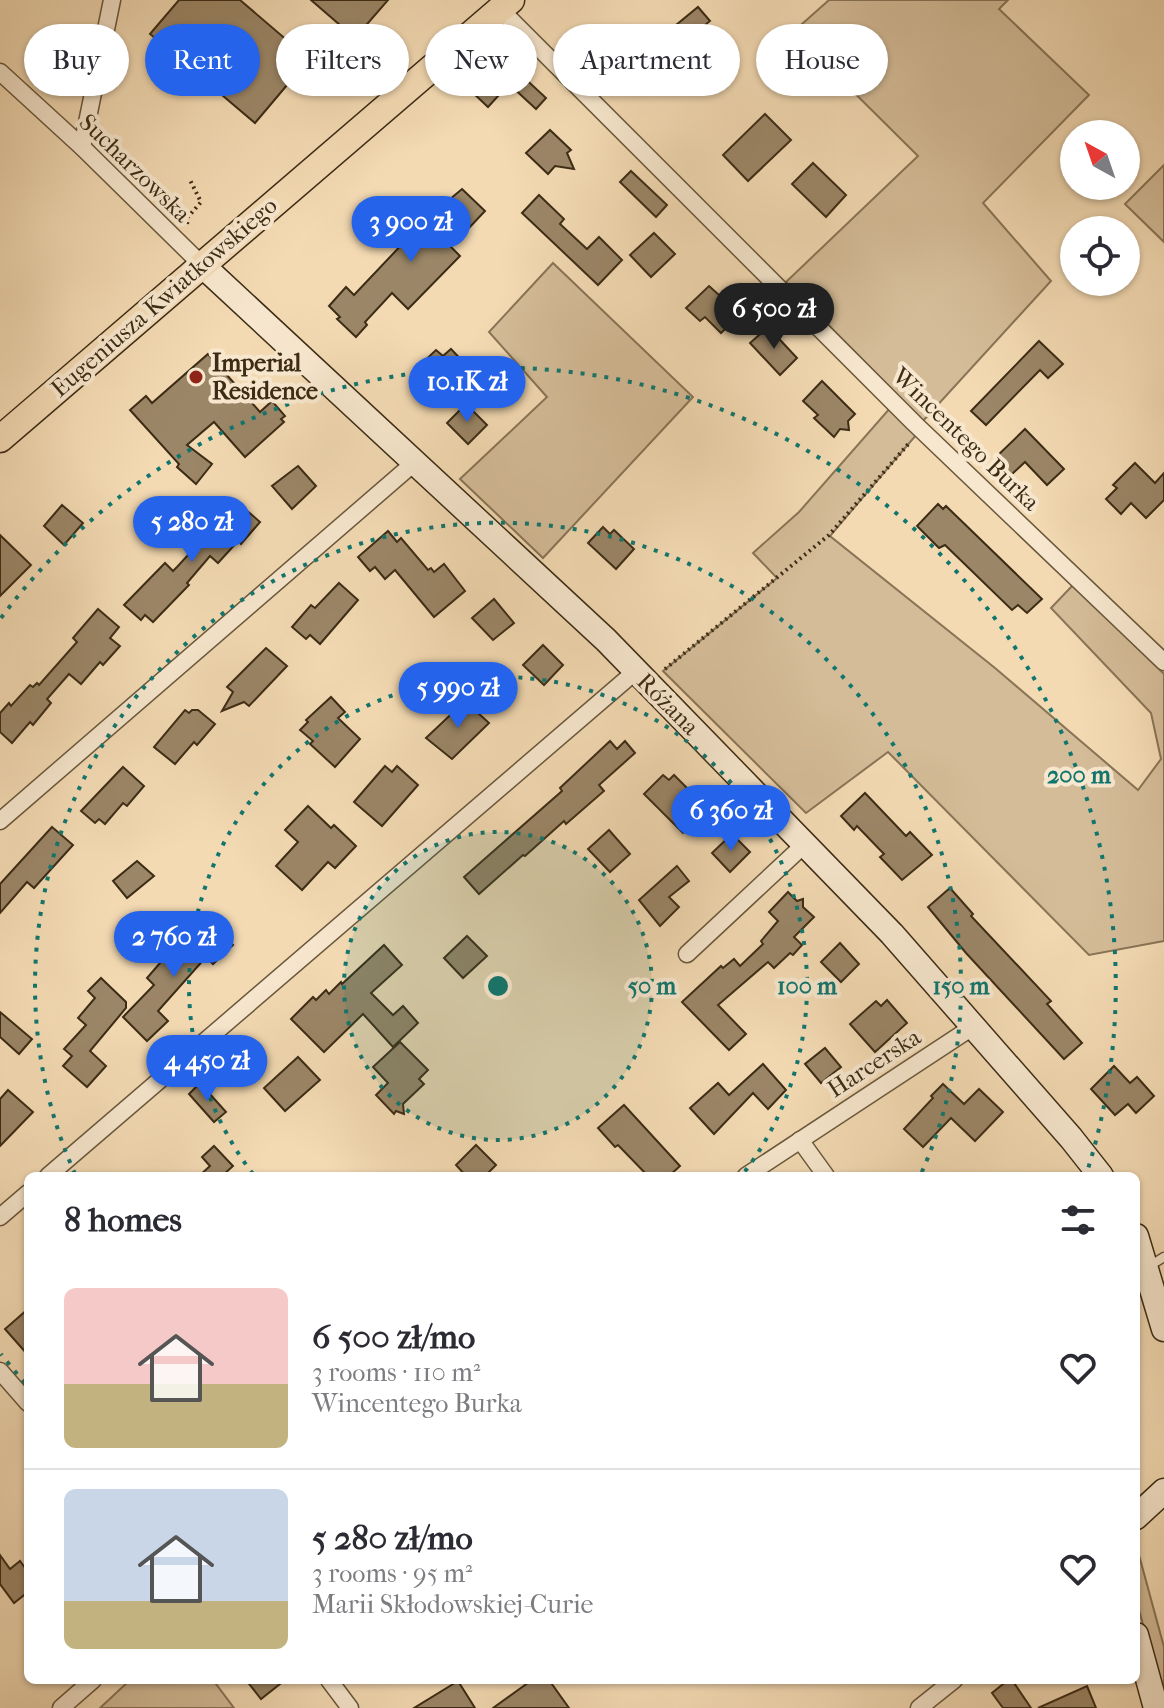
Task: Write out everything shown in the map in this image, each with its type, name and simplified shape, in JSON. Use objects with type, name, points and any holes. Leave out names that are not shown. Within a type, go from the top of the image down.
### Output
[{"type":"main road","name":"Eugeniusza Kwiatkowskiego","points":[[0,439],[506,5]]},
{"type":"street","points":[[82,147],[112,0]]},
{"type":"street","name":"Wincentego Burka","points":[[506,5],[922,431],[1164,662]]},
{"type":"street","name":"Sucharzowska","points":[[0,72],[82,147],[202,265]]},
{"type":"street","name":"Różana","points":[[202,265],[646,673],[974,1026],[1098,1172]]},
{"type":"street","points":[[0,821],[414,463]]},
{"type":"street","points":[[53,1172],[646,673]]},
{"type":"street","points":[[687,954],[806,843]]},
{"type":"street","name":"Harcerska","points":[[752,1172],[974,1026]]},
{"type":"street","points":[[800,1140],[823,1172]]},
{"type":"street","points":[[0,1217],[24,1196]]},
{"type":"street","points":[[1140,1246],[1149,1267],[1164,1329]]},
{"type":"street","points":[[0,1371],[24,1398]]},
{"type":"street","points":[[1140,1513],[1164,1491]]},
{"type":"street","points":[[1140,1650],[1156,1708]]},
{"type":"street","points":[[61,1708],[88,1684]]},
{"type":"street","points":[[332,1684],[350,1708]]},
{"type":"street","points":[[919,1708],[949,1684]]},
{"type":"path","points":[[187,231],[188,217],[201,202],[190,180]]},
{"type":"path","points":[[646,673],[829,535],[922,431]]},
{"type":"shaded area","points":[[829,0],[1008,0],[999,9],[1089,95],[1064,120],[1060,120],[1060,125],[983,203],[1051,281],[923,421],[786,282],[918,156],[858,96],[888,96],[888,24],[802,24]]},
{"type":"shaded area","points":[[1164,165],[1164,242],[1125,204],[1129,200],[1140,200],[1140,189]]},
{"type":"shaded area","points":[[553,263],[693,397],[543,558],[460,479],[547,397],[489,332]]},
{"type":"shaded area","points":[[891,407],[917,434],[830,536],[995,668],[1138,790],[1161,759],[1151,713],[1051,608],[1073,585],[1164,674],[1164,941],[1089,955],[888,752],[806,813],[663,671],[777,578],[753,553],[799,512]]},
{"type":"shaded area","points":[[1140,1559],[1164,1647],[1164,1701],[1140,1614]]},
{"type":"shaded area","points":[[126,1684],[216,1684],[234,1708],[100,1708]]},
{"type":"building","points":[[179,0],[240,0],[276,31],[278,96],[255,123],[223,96],[260,96],[260,24],[159,24]]},
{"type":"building","points":[[311,0],[388,0],[367,24],[339,24]]},
{"type":"building","points":[[698,7],[710,21],[706,24],[677,24]]},
{"type":"building","points":[[537,90],[546,98],[536,109],[522,96],[537,96]]},
{"type":"building","points":[[476,96],[498,96],[488,107]]},
{"type":"building","points":[[765,114],[791,140],[748,181],[723,155]]},
{"type":"building","points":[[550,130],[571,150],[567,153],[574,169],[555,166],[548,174],[526,153]]},
{"type":"building","points":[[813,163],[846,195],[826,217],[792,184]]},
{"type":"building","points":[[631,171],[667,205],[656,217],[620,182]]},
{"type":"building","points":[[462,189],[485,211],[468,229],[447,243],[460,256],[408,309],[392,293],[365,322],[367,325],[356,337],[337,319],[340,317],[329,306],[346,287],[354,295],[424,221]]},
{"type":"building","points":[[539,195],[564,219],[560,224],[587,249],[599,237],[622,260],[598,285],[522,213]]},
{"type":"building","points":[[654,233],[675,254],[651,277],[630,255]]},
{"type":"building","points":[[709,286],[740,314],[721,333],[705,317],[700,321],[686,308]]},
{"type":"building","points":[[768,327],[797,358],[780,375],[750,343]]},
{"type":"building","points":[[1039,341],[1063,364],[1048,378],[1040,370],[986,425],[971,411]]},
{"type":"building","points":[[451,349],[469,368],[447,393],[419,366],[436,350],[443,356]]},
{"type":"building","points":[[208,354],[260,412],[272,401],[285,416],[281,419],[284,422],[245,457],[214,422],[187,445],[212,464],[196,484],[177,467],[179,464],[130,410],[146,396],[152,403]]},
{"type":"building","points":[[822,381],[855,414],[848,421],[849,430],[840,429],[834,437],[814,418],[818,415],[803,401]]},
{"type":"building","points":[[466,404],[487,425],[468,444],[447,423]]},
{"type":"building","points":[[1025,429],[1064,469],[1047,485],[1025,462],[1011,475],[995,458]]},
{"type":"building","points":[[1135,463],[1155,483],[1164,473],[1164,500],[1146,518],[1131,503],[1121,514],[1106,499],[1117,488],[1113,485]]},
{"type":"building","points":[[298,466],[316,486],[292,509],[272,486]]},
{"type":"building","points":[[237,502],[260,522],[241,544],[238,541],[218,563],[210,556],[187,583],[189,585],[153,622],[145,615],[141,620],[124,605],[165,563],[173,571]]},
{"type":"building","points":[[938,504],[943,509],[946,506],[1042,599],[1027,613],[1018,605],[1012,610],[945,545],[939,548],[917,526]]},
{"type":"building","points":[[62,505],[83,523],[64,545],[44,526]]},
{"type":"building","points":[[603,527],[610,534],[614,530],[634,549],[616,569],[588,543]]},
{"type":"building","points":[[388,531],[397,542],[401,538],[428,570],[431,568],[434,572],[444,564],[465,591],[434,617],[395,570],[385,579],[375,567],[370,571],[358,557]]},
{"type":"building","points":[[0,535],[31,565],[0,596]]},
{"type":"building","points":[[339,583],[358,600],[320,644],[310,635],[306,639],[292,627],[311,605],[315,608]]},
{"type":"building","points":[[494,599],[514,623],[493,640],[472,618]]},
{"type":"building","points":[[98,609],[119,627],[110,638],[120,646],[103,665],[100,662],[81,684],[69,674],[47,699],[51,703],[33,725],[30,722],[12,743],[0,732],[0,713],[30,685],[39,685],[77,642],[73,638]]},
{"type":"building","points":[[543,645],[563,665],[544,685],[523,665]]},
{"type":"building","points":[[266,648],[287,666],[249,706],[244,702],[222,711],[233,692],[227,687]]},
{"type":"building","points":[[331,697],[345,712],[338,718],[360,739],[335,767],[300,730],[308,722],[306,720]]},
{"type":"building","points":[[465,701],[489,723],[452,759],[426,738]]},
{"type":"building","points":[[185,710],[189,713],[198,710],[215,724],[175,764],[154,747]]},
{"type":"building","points":[[610,741],[617,749],[625,741],[635,753],[599,785],[604,791],[479,894],[464,877],[562,791],[560,788]]},
{"type":"building","points":[[385,766],[392,772],[397,766],[418,785],[382,826],[354,802]]},
{"type":"building","points":[[123,767],[144,786],[127,806],[123,803],[105,824],[99,819],[95,823],[81,811]]},
{"type":"building","points":[[663,775],[669,780],[674,775],[702,803],[697,808],[702,813],[701,817],[683,833],[644,794]]},
{"type":"building","points":[[865,793],[906,836],[910,832],[932,855],[902,880],[880,857],[884,854],[857,826],[854,830],[841,816]]},
{"type":"building","points":[[308,806],[356,846],[335,868],[328,862],[302,890],[276,866],[298,842],[285,830]]},
{"type":"building","points":[[52,827],[73,845],[34,888],[27,882],[0,913],[0,884]]},
{"type":"building","points":[[609,830],[630,854],[610,872],[588,849]]},
{"type":"building","points":[[732,834],[750,852],[730,872],[712,853]]},
{"type":"building","points":[[137,861],[154,876],[127,898],[113,881]]},
{"type":"building","points":[[677,866],[689,881],[669,897],[679,907],[660,926],[639,900]]},
{"type":"building","points":[[950,888],[973,914],[971,916],[1051,1001],[1047,1004],[1082,1043],[1064,1059],[928,907]]},
{"type":"building","points":[[788,892],[797,901],[803,899],[803,907],[814,917],[794,937],[802,945],[793,955],[790,953],[774,968],[768,962],[718,1005],[746,1034],[729,1050],[682,1002],[721,966],[723,968],[734,959],[740,966],[763,944],[761,941],[778,921],[769,912]]},
{"type":"building","points":[[213,924],[233,945],[213,964],[206,957],[158,1011],[168,1021],[147,1041],[123,1017],[154,985],[147,978],[180,940],[188,947]]},
{"type":"building","points":[[467,936],[487,956],[463,978],[444,958]]},
{"type":"building","points":[[840,943],[859,964],[841,982],[821,962]]},
{"type":"building","points":[[384,945],[402,965],[371,993],[393,1015],[403,1006],[418,1023],[393,1047],[363,1014],[324,1052],[291,1019],[313,997],[316,1000],[326,990],[329,994],[342,984]]},
{"type":"building","points":[[101,978],[126,1002],[126,1008],[90,1051],[106,1066],[87,1087],[63,1066],[72,1056],[64,1049],[86,1025],[78,1018],[95,998],[88,991]]},
{"type":"building","points":[[887,1000],[907,1023],[875,1052],[850,1024],[876,1001],[881,1006]]},
{"type":"building","points":[[0,1012],[32,1039],[19,1054],[0,1037]]},
{"type":"building","points":[[400,1042],[428,1070],[419,1079],[424,1084],[403,1104],[404,1114],[396,1111],[394,1114],[376,1095],[388,1083],[373,1067]]},
{"type":"building","points":[[825,1048],[841,1067],[821,1083],[805,1064]]},
{"type":"building","points":[[298,1057],[320,1080],[285,1111],[264,1088]]},
{"type":"building","points":[[763,1064],[786,1090],[768,1109],[753,1093],[714,1134],[690,1108],[718,1083],[729,1095]]},
{"type":"building","points":[[1114,1066],[1130,1083],[1137,1077],[1154,1096],[1136,1113],[1128,1104],[1115,1115],[1091,1089]]},
{"type":"building","points":[[200,1083],[226,1112],[214,1122],[189,1094]]},
{"type":"building","points":[[943,1084],[964,1104],[979,1089],[1003,1112],[975,1141],[951,1118],[923,1147],[904,1129]]},
{"type":"building","points":[[8,1090],[33,1112],[0,1146],[0,1099]]},
{"type":"building","points":[[624,1105],[680,1166],[673,1172],[644,1172],[598,1128]]},
{"type":"building","points":[[476,1145],[496,1165],[489,1172],[462,1172],[456,1165]]},
{"type":"building","points":[[214,1146],[233,1166],[226,1172],[203,1172],[210,1166],[202,1157]]},
{"type":"building","points":[[24,1312],[24,1350],[5,1329]]},
{"type":"building","points":[[0,1555],[10,1569],[20,1561],[24,1566],[24,1595],[14,1603],[0,1584]]},
{"type":"building","points":[[249,1684],[280,1684],[261,1699]]},
{"type":"building","points":[[453,1684],[460,1684],[475,1708],[414,1708]]},
{"type":"building","points":[[526,1684],[552,1684],[569,1708],[493,1708]]},
{"type":"building","points":[[1003,1684],[1015,1684],[1031,1708],[1003,1708],[992,1693]]},
{"type":"building","points":[[1087,1686],[1096,1708],[1038,1708]]},
{"type":"place","name":"Imperial Residence","points":[[196,377]]}]
